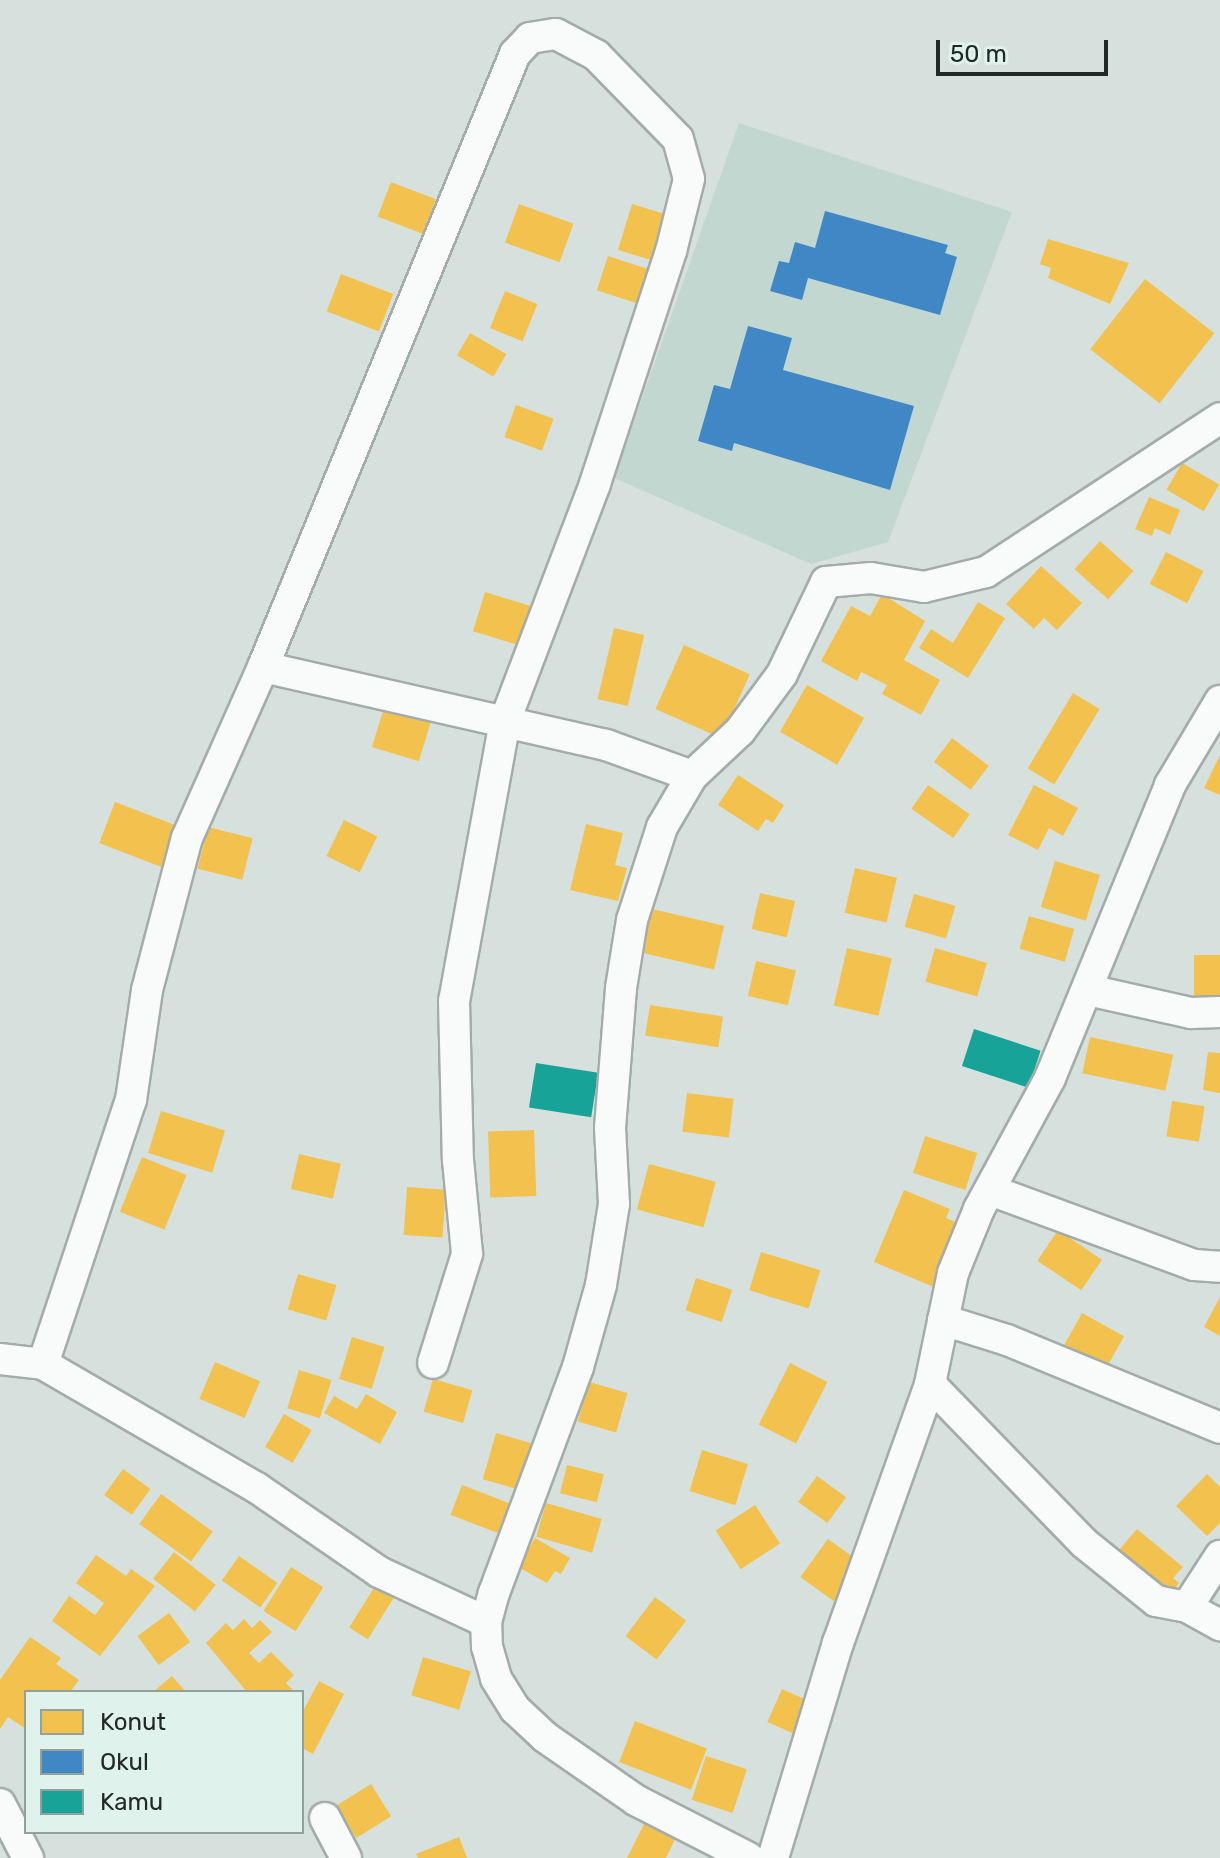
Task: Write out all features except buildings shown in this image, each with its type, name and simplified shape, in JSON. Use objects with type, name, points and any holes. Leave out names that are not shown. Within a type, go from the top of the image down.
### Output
[{"type":"street","points":[[43,1364],[131,1100],[147,990],[187,838],[263,667],[515,54],[530,38],[556,34],[596,55],[678,139],[689,179],[671,251],[595,484],[505,721],[454,1001],[458,1160],[467,1254],[433,1363]]},
{"type":"street","points":[[749,1858],[625,1794],[545,1737],[515,1709],[496,1678],[486,1622],[578,1367],[601,1285],[614,1204],[610,1128],[632,920],[662,827],[692,776],[740,731],[782,674],[826,582],[871,578],[924,587],[986,572],[1220,418]]},
{"type":"street","points":[[263,667],[606,745],[692,776]]},
{"type":"street","points":[[773,1858],[838,1643],[930,1384],[953,1273],[990,1190],[1050,1078],[1170,785],[1220,701]]},
{"type":"street","points":[[1088,990],[1191,1013],[1220,1012]]},
{"type":"street","points":[[990,1190],[1194,1265],[1220,1267]]},
{"type":"street","points":[[943,1320],[1007,1340],[1220,1428]]},
{"type":"street","points":[[0,1359],[43,1364],[257,1488],[379,1572],[486,1622]]},
{"type":"street","points":[[930,1384],[1084,1543],[1156,1601],[1187,1607],[1220,1625]]},
{"type":"street","points":[[1187,1607],[1220,1556]]},
{"type":"street","points":[[0,1804],[28,1858]]},
{"type":"street","points":[[325,1818],[346,1858]]},
{"type":"shaded area","points":[[739,123],[1012,212],[888,542],[811,564],[614,478]]}]
